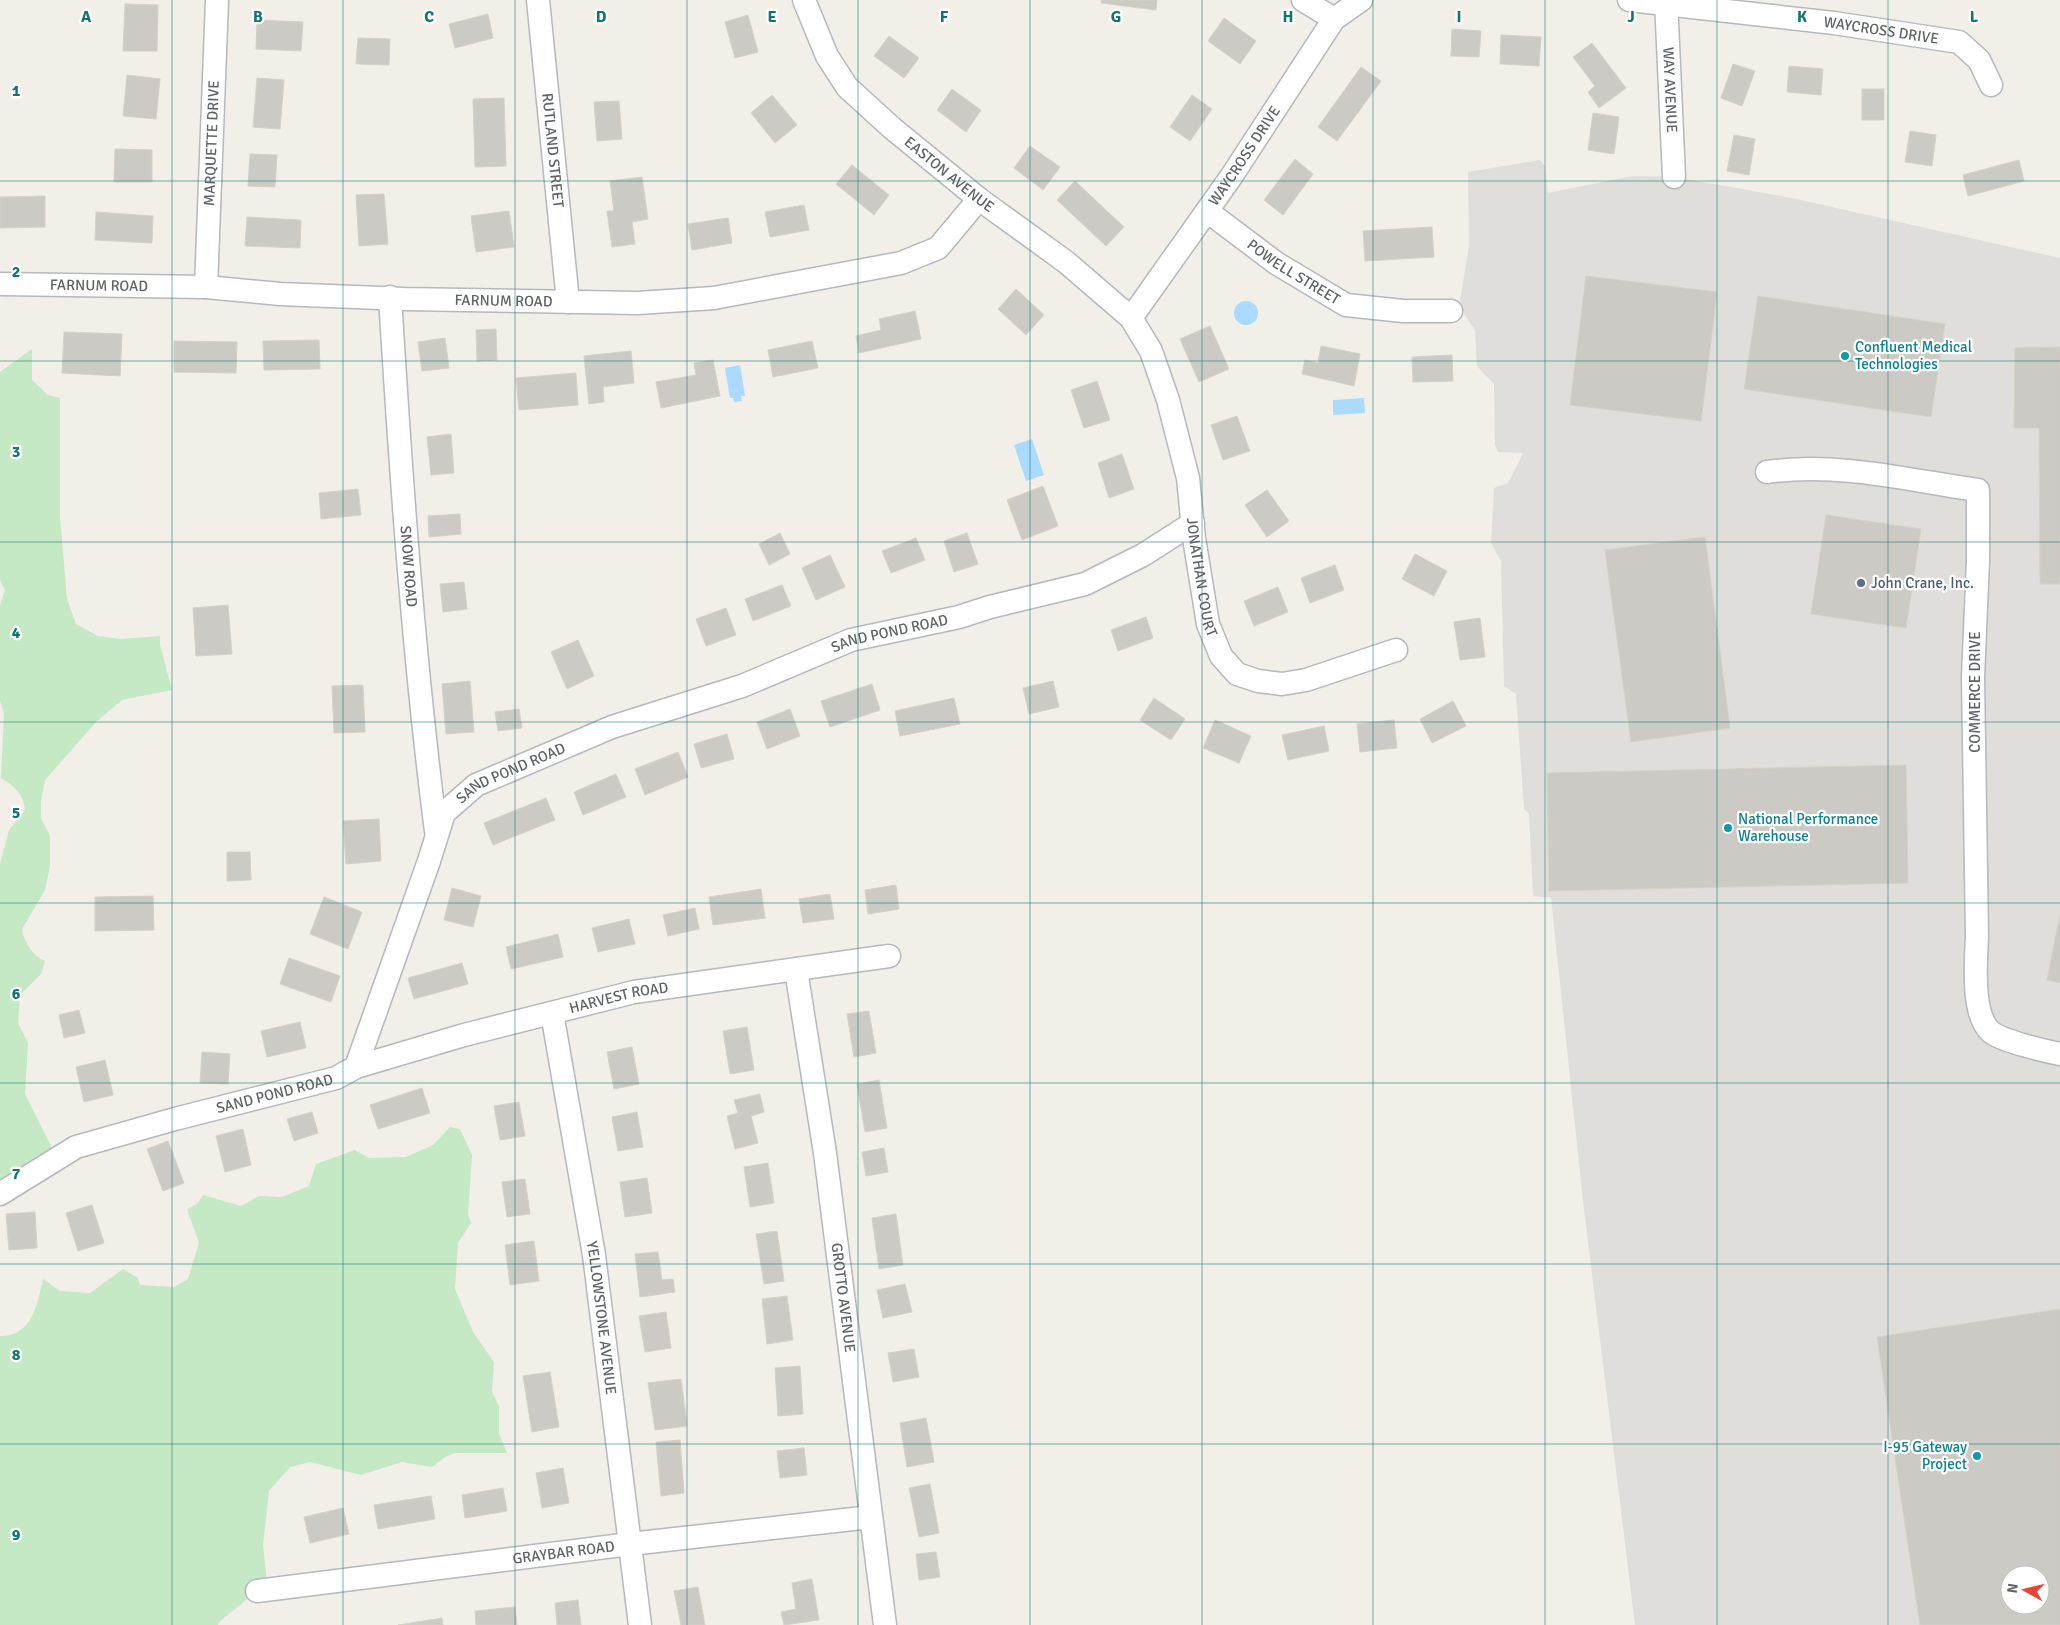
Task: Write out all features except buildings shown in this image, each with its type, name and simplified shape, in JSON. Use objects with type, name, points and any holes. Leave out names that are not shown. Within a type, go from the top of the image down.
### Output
[{"type":"street","name":"MARQUETTE DRIVE","points":[[206,287],[217,0]]},
{"type":"street","name":"RUTLAND STREET","points":[[538,0],[568,302]]},
{"type":"street","name":"EASTON AVENUE","points":[[804,0],[827,56],[847,87],[892,128],[978,199],[1066,262],[1131,318]]},
{"type":"street","points":[[1303,0],[1334,19]]},
{"type":"street","name":"WAYCROSS DRIVE","points":[[1131,318],[1231,177],[1303,63],[1334,19],[1361,0]]},
{"type":"street","name":"WAYCROSS DRIVE","points":[[1629,0],[1666,2],[1834,23],[1959,42],[1978,60],[1992,85]]},
{"type":"street","name":"WAY AVENUE","points":[[1666,2],[1674,177]]},
{"type":"street","name":"FARNUM ROAD","points":[[0,284],[206,287],[280,294],[404,299],[638,303],[714,298],[901,263],[938,248],[978,199]]},
{"type":"street","name":"POWELL STREET","points":[[1207,210],[1284,268],[1346,305],[1403,311],[1451,311]]},
{"type":"street","name":"SNOW ROAD","points":[[390,297],[408,578],[421,718],[436,836]]},
{"type":"street","name":"JONATHAN COURT","points":[[1131,318],[1151,351],[1168,400],[1188,478],[1208,624],[1221,656],[1237,674],[1258,681],[1282,684],[1306,680],[1396,650]]},
{"type":"street","name":"COMMERCE DRIVE","points":[[1767,472],[1796,468],[1823,468],[1894,476],[1978,490],[1978,561],[1973,677],[1976,975],[1980,1018],[1992,1033],[2032,1048],[2060,1054]]},
{"type":"street","name":"SAND POND ROAD","points":[[0,1194],[76,1147],[175,1119],[336,1078],[356,1067],[444,813],[476,785],[523,763],[612,727],[742,686],[851,640],[959,617],[990,607],[1085,584],[1143,555],[1193,524]]},
{"type":"street","name":"HARVEST ROAD","points":[[356,1067],[464,1035],[634,992],[889,956]]},
{"type":"street","name":"GROTTO AVENUE","points":[[796,970],[825,1153],[885,1625]]},
{"type":"street","name":"YELLOWSTONE AVENUE","points":[[552,1013],[594,1255],[640,1625]]},
{"type":"street","name":"GRAYBAR ROAD","points":[[257,1592],[630,1544],[871,1517]]},
{"type":"shaded area","points":[[1540,160],[1545,166],[1548,193],[1632,176],[1674,177],[1792,198],[2060,258],[2060,1625],[1635,1625],[1583,1201],[1551,898],[1533,896],[1529,814],[1524,809],[1516,694],[1504,686],[1501,561],[1491,543],[1494,488],[1508,483],[1523,453],[1498,452],[1495,445],[1494,384],[1477,366],[1475,330],[1459,307],[1469,246],[1468,172]]},
{"type":"green space","points":[[32,349],[32,380],[48,395],[60,398],[60,517],[67,599],[76,624],[98,636],[120,639],[160,636],[160,645],[172,690],[122,700],[96,722],[45,780],[41,801],[41,818],[50,836],[50,866],[45,890],[22,929],[29,948],[45,961],[41,974],[20,995],[18,1023],[28,1043],[25,1094],[55,1154],[0,1189],[0,864],[9,830],[25,810],[23,800],[18,791],[1,778],[4,713],[0,701],[0,606],[5,590],[0,580],[0,372]]},
{"type":"green space","points":[[450,1127],[460,1129],[472,1155],[468,1214],[471,1223],[458,1243],[455,1289],[473,1332],[494,1362],[492,1391],[499,1407],[499,1434],[507,1453],[455,1453],[445,1457],[432,1467],[402,1462],[361,1475],[310,1462],[290,1467],[269,1491],[263,1545],[267,1583],[219,1622],[218,1625],[0,1625],[0,1336],[11,1335],[27,1325],[32,1317],[43,1279],[60,1291],[90,1293],[123,1269],[138,1278],[140,1285],[174,1287],[188,1279],[199,1243],[187,1209],[197,1204],[203,1195],[241,1206],[259,1196],[282,1197],[309,1186],[316,1164],[355,1150],[369,1158],[406,1157],[433,1145]]},
{"type":"water","points":[[1246,301],[1251,302],[1257,308],[1257,318],[1251,324],[1246,325],[1241,324],[1235,318],[1234,313],[1235,308],[1241,302]]},
{"type":"water","points":[[740,365],[745,396],[741,396],[742,401],[734,402],[733,398],[730,398],[725,368]]},
{"type":"water","points":[[1364,398],[1365,413],[1333,415],[1333,400]]},
{"type":"water","points":[[1032,439],[1044,475],[1026,481],[1014,445]]},
{"type":"place","name":"Confluent Medical Technologies","points":[[1845,356]]},
{"type":"place","name":"John Crane, Inc.","points":[[1861,583]]},
{"type":"place","name":"National Performance Warehouse","points":[[1728,828]]},
{"type":"place","name":"I-95 Gateway Project","points":[[1977,1456]]}]
